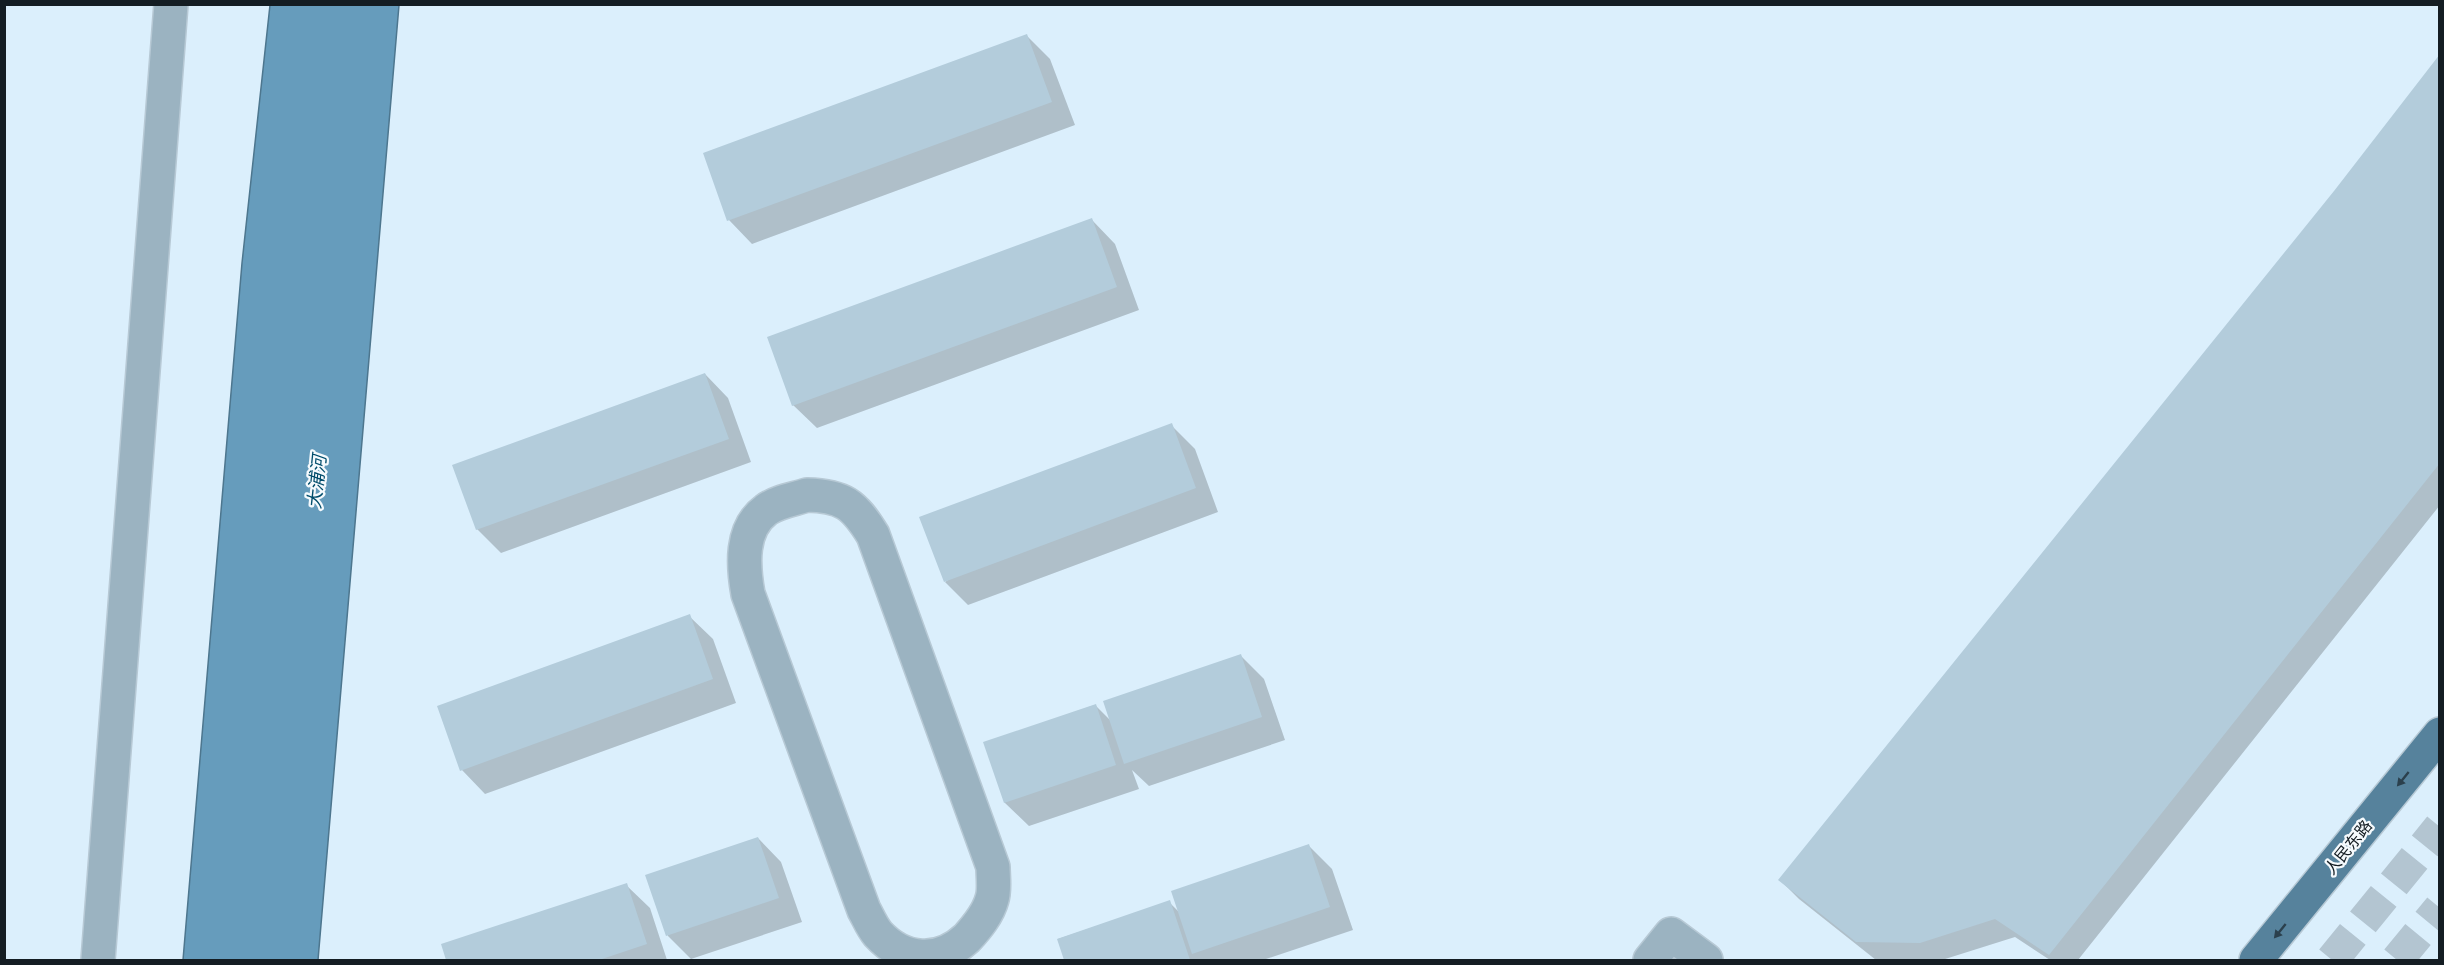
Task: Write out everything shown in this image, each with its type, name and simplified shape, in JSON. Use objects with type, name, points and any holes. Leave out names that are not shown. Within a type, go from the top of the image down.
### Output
[{"type":"main road","name":"人民东路","points":[[2256,960],[2439,734]]},
{"type":"street","points":[[98,960],[171,4]]},
{"type":"street","points":[[807,495],[826,496],[848,502],[862,518],[873,536],[993,867],[992,898],[983,919],[956,949],[937,959],[910,955],[892,946],[876,932],[864,910],[748,594],[744,550],[751,527],[766,509],[807,495]]},
{"type":"street","points":[[1650,960],[1671,934],[1706,960]]},
{"type":"water","name":"大浦河","points":[[270,5],[399,5],[318,960],[183,960],[242,263]]},
{"type":"building","points":[[1027,34],[1052,102],[727,221],[703,153]]},
{"type":"building","points":[[2440,54],[2440,463],[2049,955],[1995,919],[1920,943],[1856,942],[1778,880],[2334,191]]},
{"type":"building","points":[[1092,218],[1117,287],[792,406],[767,337]]},
{"type":"building","points":[[705,373],[729,439],[476,530],[452,465]]},
{"type":"building","points":[[1172,423],[1196,488],[944,582],[919,517]]},
{"type":"building","points":[[690,614],[713,679],[460,771],[437,706]]},
{"type":"building","points":[[1241,654],[1262,717],[1124,764],[1103,701]]},
{"type":"building","points":[[1096,704],[1116,765],[1004,803],[983,742]]},
{"type":"building","points":[[758,837],[779,898],[666,936],[645,875]]},
{"type":"building","points":[[1309,844],[1330,907],[1192,954],[1171,891]]},
{"type":"building","points":[[627,883],[647,944],[599,960],[446,960],[441,944]]},
{"type":"building","points":[[1170,900],[1190,960],[1064,960],[1057,939]]},
{"type":"tunnel","points":[[2332,960],[2440,827]]},
{"type":"tunnel","points":[[2397,960],[2440,908]]}]
